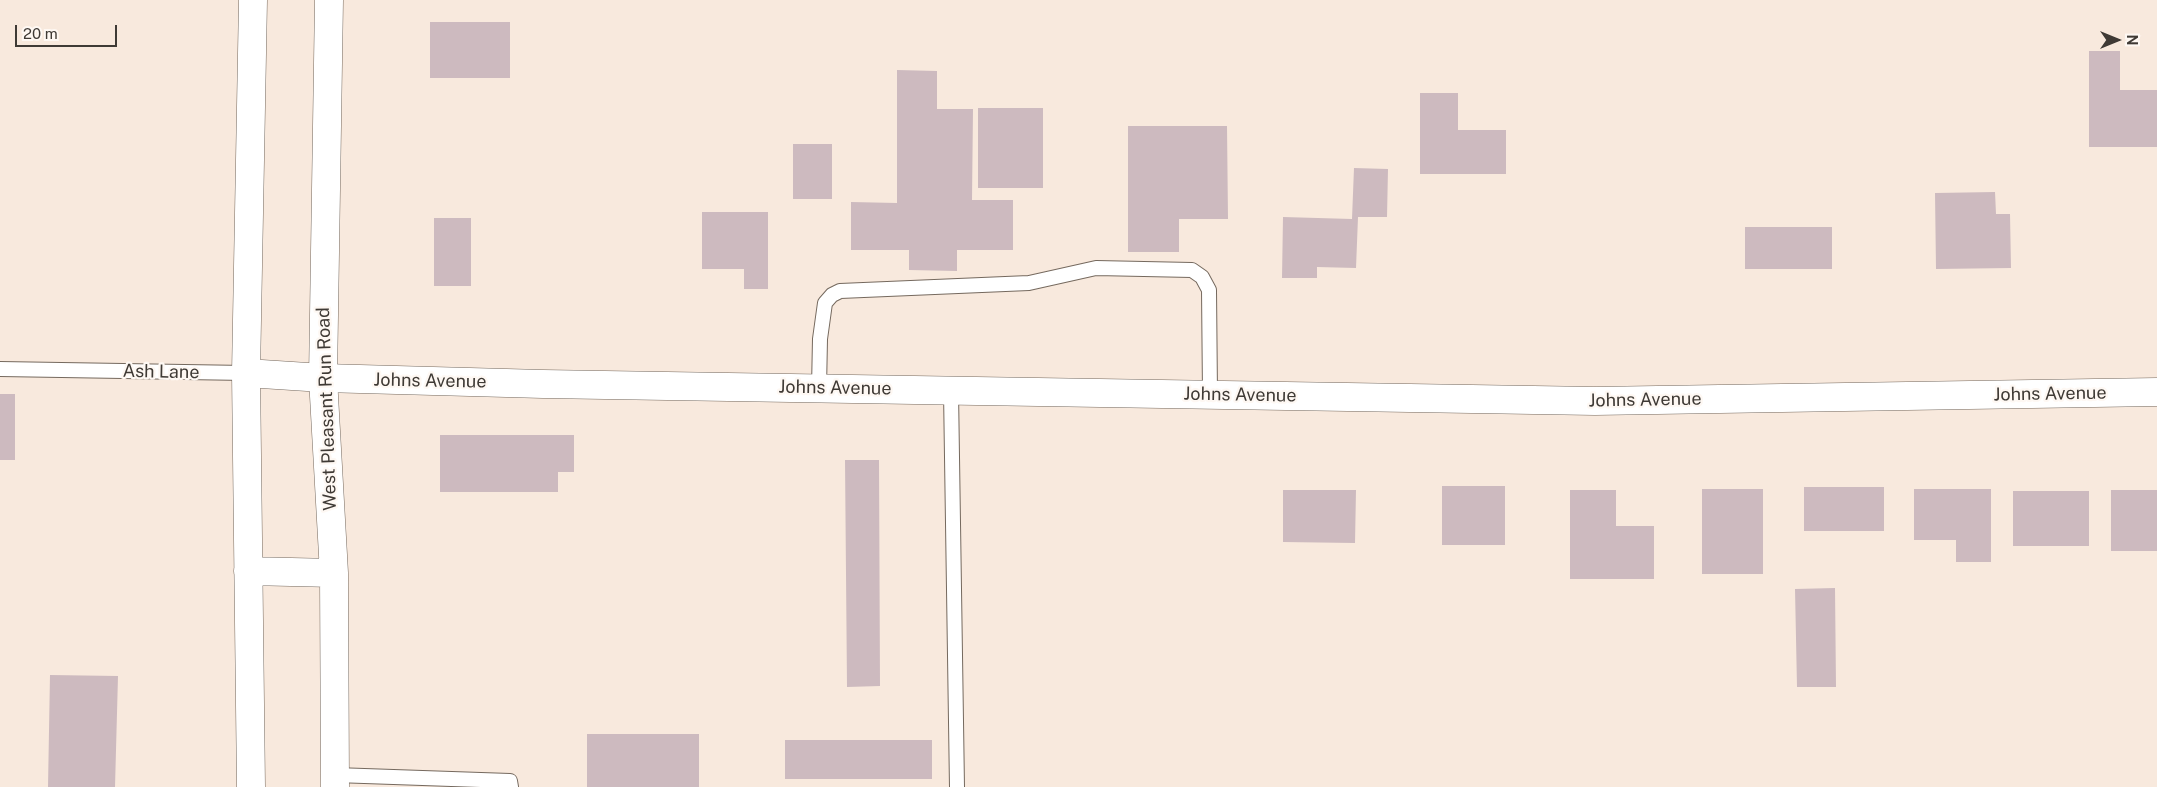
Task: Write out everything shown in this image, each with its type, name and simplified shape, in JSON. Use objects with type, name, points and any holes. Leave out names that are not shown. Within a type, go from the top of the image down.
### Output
[{"type":"street","points":[[251,787],[246,373],[253,0]]},
{"type":"street","name":"West Pleasant Run Road","points":[[329,0],[323,378],[334,572],[335,781]]},
{"type":"street","name":"Ash Lane","points":[[246,373],[323,378]]},
{"type":"street","name":"Johns Avenue","points":[[323,378],[1595,401],[2157,392]]},
{"type":"street","points":[[248,571],[334,572]]},
{"type":"lane","points":[[819,388],[820,339],[824,303],[832,295],[840,291],[1029,283],[1096,268],[1164,269],[1192,270],[1202,277],[1209,290],[1210,394]]},
{"type":"lane","name":"Ash Lane","points":[[0,369],[246,373]]},
{"type":"lane","points":[[951,390],[957,787]]},
{"type":"lane","points":[[335,781],[510,781],[511,787]]},
{"type":"building","points":[[430,22],[510,22],[510,78],[430,78]]},
{"type":"building","points":[[2089,51],[2120,51],[2120,90],[2157,90],[2157,147],[2089,147]]},
{"type":"building","points":[[897,70],[937,71],[937,109],[973,109],[972,200],[1013,200],[1013,250],[957,250],[957,271],[909,270],[909,250],[851,250],[851,202],[897,203]]},
{"type":"building","points":[[1420,93],[1458,93],[1458,130],[1506,130],[1506,174],[1420,174]]},
{"type":"building","points":[[978,108],[1043,108],[1043,188],[978,188]]},
{"type":"building","points":[[1128,126],[1227,126],[1228,219],[1179,219],[1179,252],[1128,252]]},
{"type":"building","points":[[793,144],[832,144],[832,199],[793,199]]},
{"type":"building","points":[[1354,168],[1388,169],[1387,217],[1358,217],[1356,268],[1317,267],[1317,278],[1282,278],[1283,217],[1352,219]]},
{"type":"building","points":[[1995,192],[1996,214],[2010,214],[2011,268],[1936,269],[1935,193]]},
{"type":"building","points":[[702,212],[768,212],[768,289],[744,289],[744,269],[702,269]]},
{"type":"building","points":[[434,218],[471,218],[471,286],[434,286]]},
{"type":"building","points":[[1745,227],[1832,227],[1832,269],[1745,269]]},
{"type":"building","points":[[0,394],[15,394],[15,460],[0,460]]},
{"type":"building","points":[[440,435],[574,435],[574,472],[558,472],[558,492],[440,492]]},
{"type":"building","points":[[845,460],[879,460],[880,686],[847,687]]},
{"type":"building","points":[[1442,486],[1505,486],[1505,545],[1442,545]]},
{"type":"building","points":[[1804,487],[1884,487],[1884,531],[1804,531]]},
{"type":"building","points":[[1702,489],[1763,489],[1763,574],[1702,574]]},
{"type":"building","points":[[1914,489],[1991,489],[1991,562],[1956,562],[1956,540],[1914,540]]},
{"type":"building","points":[[1283,490],[1356,490],[1355,543],[1283,542]]},
{"type":"building","points":[[1570,490],[1616,490],[1616,526],[1654,526],[1654,579],[1570,579]]},
{"type":"building","points":[[2111,490],[2157,490],[2157,551],[2111,551]]},
{"type":"building","points":[[2013,491],[2089,491],[2089,546],[2013,546]]},
{"type":"building","points":[[1835,588],[1836,687],[1797,687],[1795,589]]},
{"type":"building","points":[[50,675],[118,676],[115,787],[48,787]]},
{"type":"building","points":[[587,734],[699,734],[699,787],[587,787]]},
{"type":"building","points":[[785,740],[932,740],[932,779],[785,779]]}]
